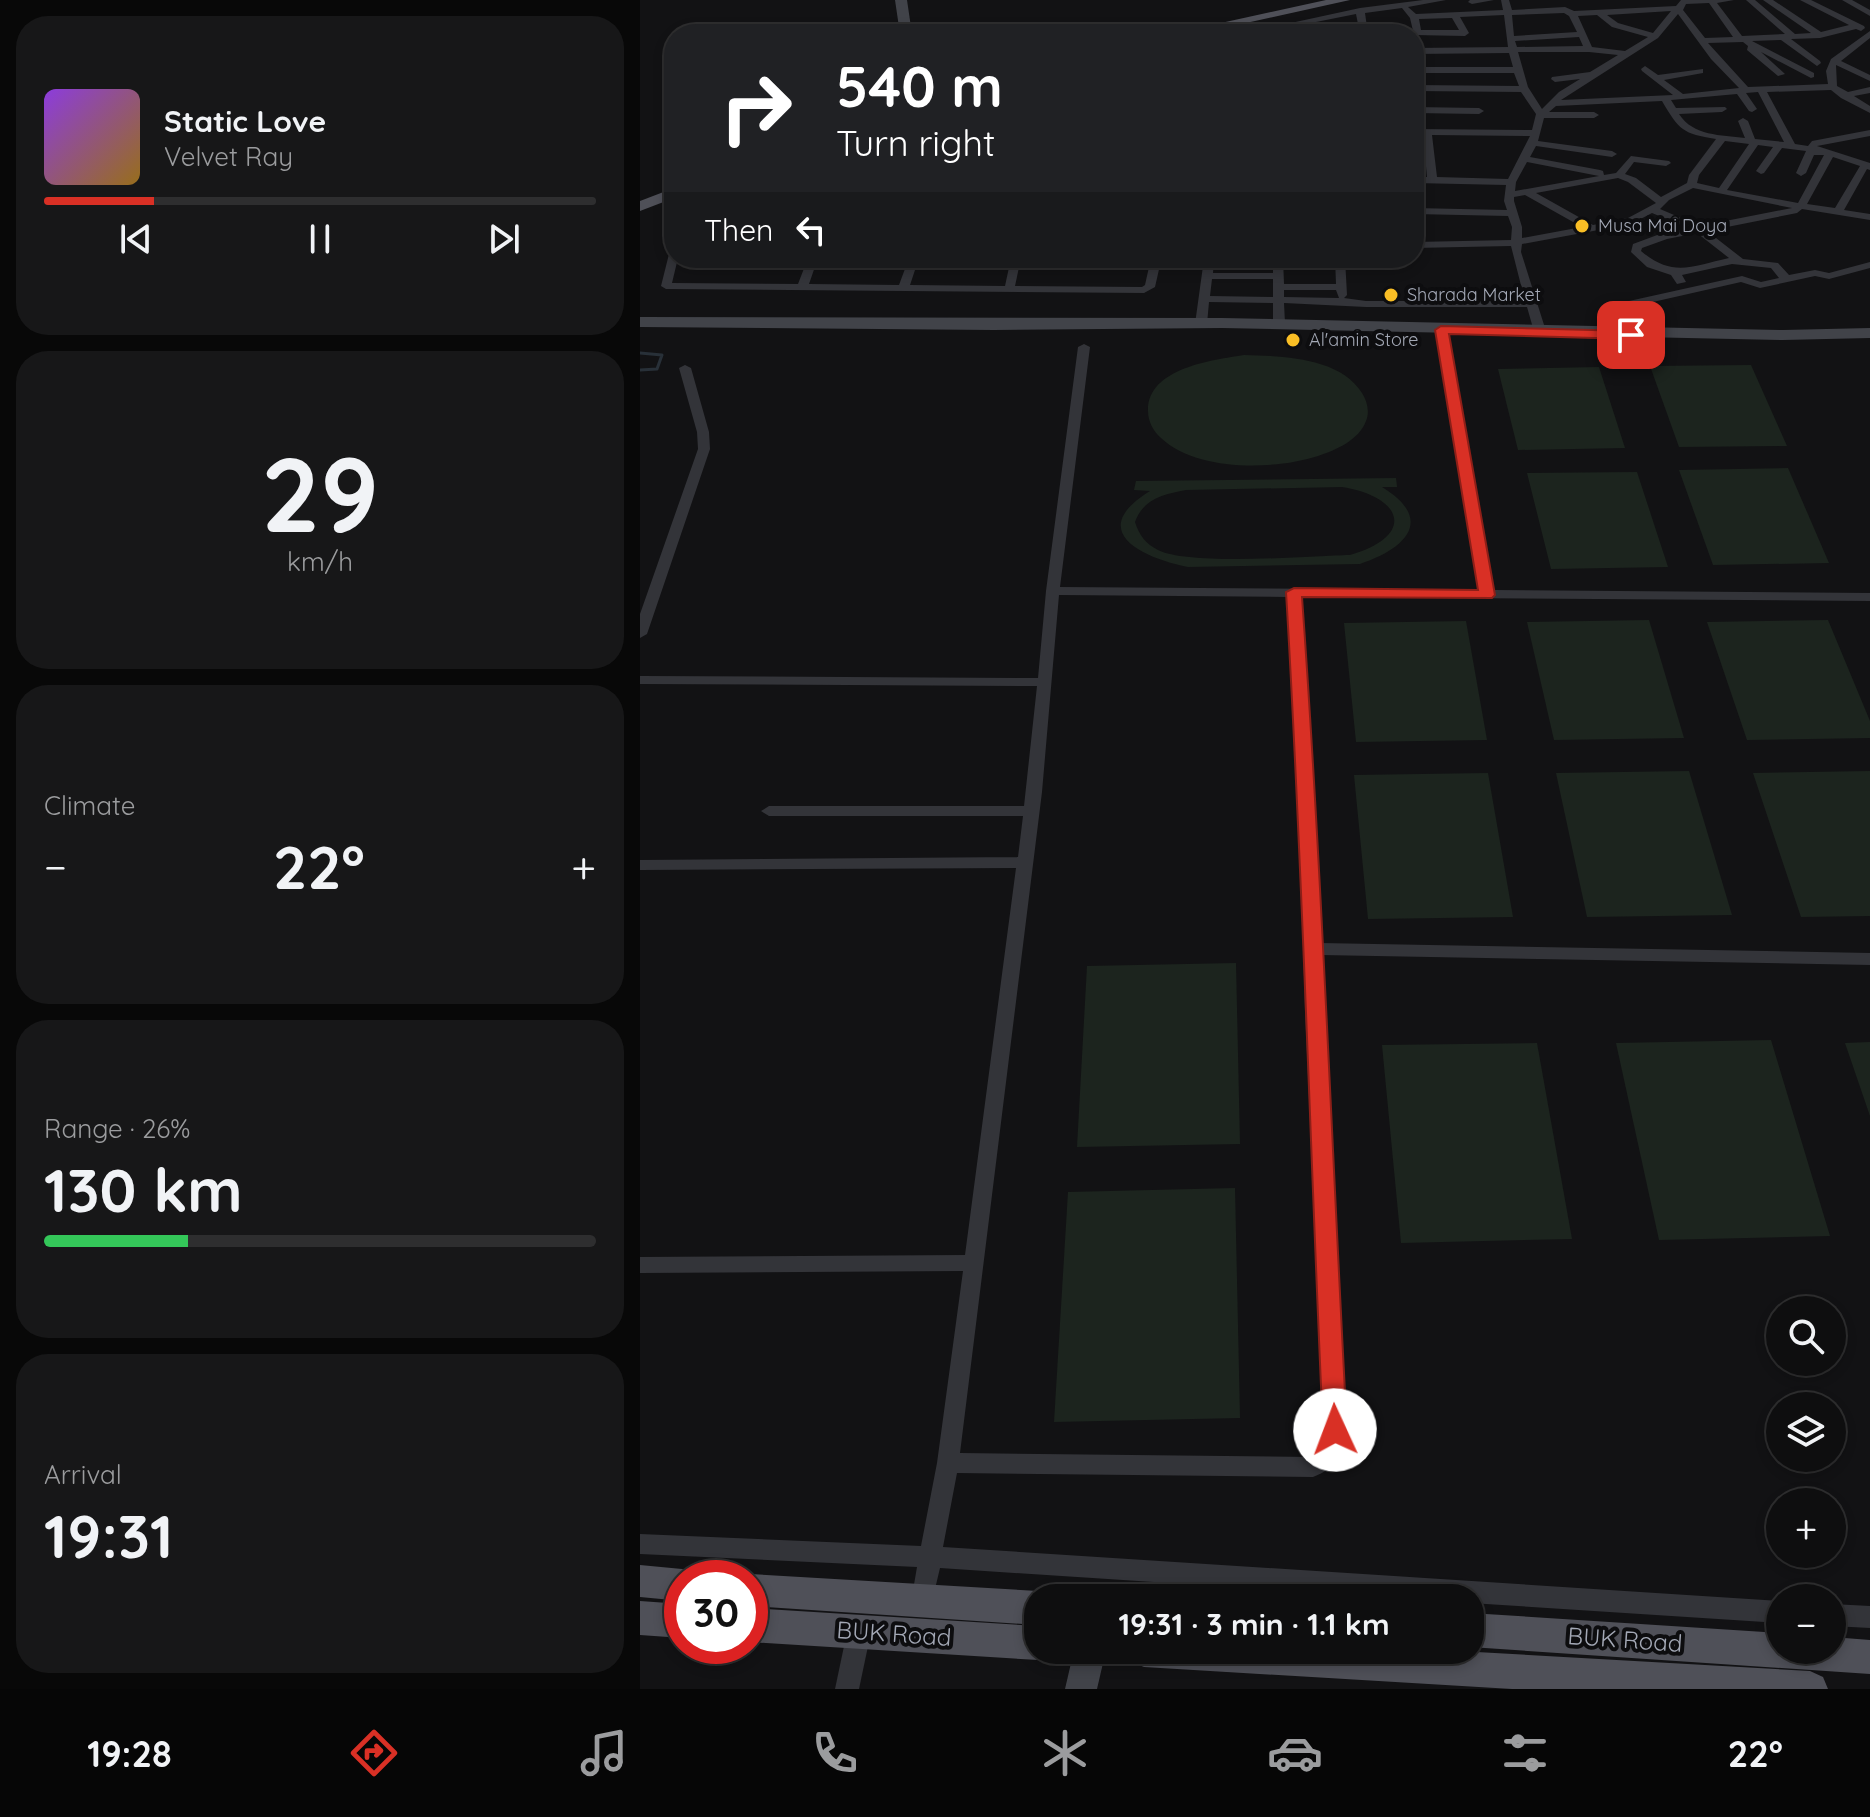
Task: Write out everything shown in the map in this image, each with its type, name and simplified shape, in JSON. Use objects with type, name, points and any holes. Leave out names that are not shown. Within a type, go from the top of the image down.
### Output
[{"type":"main road","points":[[1213,24],[1323,0]]},
{"type":"main road","points":[[1217,24],[1344,0]]},
{"type":"main road","points":[[640,206],[664,197]]},
{"type":"main road","points":[[640,213],[664,204]]},
{"type":"main road","points":[[640,1581],[664,1583]]},
{"type":"main road","name":"BUK Road","points":[[768,1591],[1024,1607]]},
{"type":"main road","points":[[640,1618],[664,1620]]},
{"type":"main road","name":"BUK Road","points":[[768,1626],[1024,1642]]},
{"type":"main road","name":"BUK Road","points":[[1484,1631],[1766,1649]]},
{"type":"main road","name":"BUK Road","points":[[1846,1655],[1870,1657]]},
{"type":"main road","name":"BUK Road","points":[[1383,1664],[1810,1689]]},
{"type":"street","points":[[901,0],[905,24]]},
{"type":"street","points":[[1301,24],[1360,11],[1442,0]]},
{"type":"street","points":[[1477,14],[1471,1],[1490,0]]},
{"type":"street","points":[[1505,0],[1514,51],[1534,108],[1541,114],[1594,115]]},
{"type":"street","points":[[1550,0],[1567,11],[1584,37]]},
{"type":"street","points":[[1414,17],[1507,12],[1599,13],[1730,0]]},
{"type":"street","points":[[1750,0],[1817,63]]},
{"type":"street","points":[[1767,0],[1820,35]]},
{"type":"street","points":[[1804,0],[1870,31]]},
{"type":"street","points":[[1846,0],[1870,13]]},
{"type":"street","points":[[1711,1],[1756,55],[1781,74]]},
{"type":"street","points":[[1567,11],[1577,2]]},
{"type":"street","points":[[1539,328],[1516,243],[1517,227],[1511,213],[1509,195],[1511,182],[1534,138],[1541,114],[1624,53],[1655,36],[1683,5]]},
{"type":"street","points":[[1683,5],[1714,57],[1743,91],[1752,109]]},
{"type":"street","points":[[1405,7],[1414,17],[1414,24]]},
{"type":"street","points":[[1405,7],[1410,24]]},
{"type":"street","points":[[1360,11],[1362,24]]},
{"type":"street","points":[[1276,12],[1280,24]]},
{"type":"street","points":[[1599,13],[1615,25],[1655,36]]},
{"type":"street","points":[[1424,34],[1465,33],[1455,16]]},
{"type":"street","points":[[1704,41],[1820,35],[1856,26]]},
{"type":"street","points":[[1833,87],[1830,67],[1870,31]]},
{"type":"street","points":[[1510,34],[1584,37],[1638,47]]},
{"type":"street","points":[[1424,49],[1514,51],[1584,37],[1624,53]]},
{"type":"street","points":[[1742,40],[1811,75]]},
{"type":"street","points":[[1853,45],[1870,51]]},
{"type":"street","points":[[1834,61],[1868,71]]},
{"type":"street","points":[[1645,69],[1680,96]]},
{"type":"street","points":[[1424,70],[1520,70]]},
{"type":"street","points":[[1657,78],[1700,71]]},
{"type":"street","points":[[1555,79],[1592,75]]},
{"type":"street","points":[[1552,103],[1638,101],[1761,89],[1833,87],[1870,110]]},
{"type":"street","points":[[1424,88],[1526,89]]},
{"type":"street","points":[[1618,89],[1638,101]]},
{"type":"street","points":[[1761,89],[1792,148]]},
{"type":"street","points":[[1477,90],[1484,133]]},
{"type":"street","points":[[1844,96],[1870,90]]},
{"type":"street","points":[[1665,98],[1688,131],[1862,162],[1868,166],[1839,210]]},
{"type":"street","points":[[1673,111],[1722,109]]},
{"type":"street","points":[[1424,110],[1479,111]]},
{"type":"street","points":[[1743,121],[1754,142]]},
{"type":"street","points":[[1432,180],[1427,132],[1534,138],[1612,154]]},
{"type":"street","points":[[1801,173],[1815,143],[1870,133]]},
{"type":"street","points":[[1692,185],[1694,175],[1723,137]]},
{"type":"street","points":[[1721,192],[1754,142]]},
{"type":"street","points":[[1761,171],[1778,146]]},
{"type":"street","points":[[1801,206],[1829,155]]},
{"type":"street","points":[[1524,159],[1614,174],[1632,180],[1662,202]]},
{"type":"street","points":[[1509,195],[1614,174],[1631,159],[1666,163]]},
{"type":"street","points":[[1424,180],[1511,182]]},
{"type":"street","points":[[1424,245],[1516,243],[1631,221],[1692,185],[1870,217]]},
{"type":"street","points":[[1529,193],[1590,227]]},
{"type":"street","points":[[1787,280],[1776,266],[1739,261],[1675,273],[1644,261],[1636,252],[1637,246],[1655,238],[1814,207]]},
{"type":"street","points":[[1651,209],[1699,229],[1739,261]]},
{"type":"street","points":[[1424,211],[1511,213]]},
{"type":"street","points":[[1629,331],[1615,307],[1744,279],[1760,285],[1816,273],[1829,276],[1870,265]]},
{"type":"street","points":[[670,268],[666,286],[1009,290],[1144,290],[1150,287],[1154,268]]},
{"type":"street","points":[[802,288],[809,268]]},
{"type":"street","points":[[903,289],[910,268]]},
{"type":"street","points":[[1009,290],[1014,268]]},
{"type":"street","points":[[1201,324],[1207,268]]},
{"type":"street","points":[[1278,268],[1279,323]]},
{"type":"street","points":[[1341,268],[1342,301]]},
{"type":"street","points":[[1675,273],[1686,290]]},
{"type":"street","points":[[1206,276],[1342,287]]},
{"type":"street","points":[[1203,299],[1366,304],[1533,304]]},
{"type":"street","points":[[640,322],[1279,323],[1870,336]]},
{"type":"street","points":[[1201,324],[1214,328],[1870,336]]},
{"type":"street","points":[[1441,330],[1487,595]]},
{"type":"street","points":[[915,1635],[948,1463],[1031,811],[1053,591],[1084,347]]},
{"type":"street","points":[[640,634],[704,449],[703,432],[685,368]]},
{"type":"street","points":[[1053,591],[1870,597]]},
{"type":"street","points":[[948,1463],[1313,1467],[1327,1460],[1331,1454],[1335,1443],[1335,1414],[1307,787],[1294,592]]},
{"type":"street","points":[[640,680],[1044,682]]},
{"type":"street","points":[[769,811],[1031,811]]},
{"type":"street","points":[[640,865],[1023,862]]},
{"type":"street","points":[[1312,949],[1870,959]]},
{"type":"street","points":[[640,1265],[974,1263]]},
{"type":"street","points":[[640,1544],[930,1557],[1766,1611]]},
{"type":"street","points":[[1846,1616],[1870,1617]]},
{"type":"street","points":[[847,1689],[859,1632]]},
{"type":"street","points":[[1081,1689],[1087,1664]]},
{"type":"shaded area","points":[[1244,355],[1309,361],[1339,372],[1352,381],[1365,399],[1368,414],[1363,428],[1346,443],[1325,454],[1300,461],[1259,465],[1237,465],[1195,457],[1176,449],[1158,435],[1148,411],[1151,396],[1158,385],[1184,369]]},
{"type":"shaded area","points":[[1751,365],[1787,446],[1679,447],[1650,366]]},
{"type":"shaded area","points":[[1599,367],[1625,448],[1518,450],[1498,369]]},
{"type":"shaded area","points":[[1788,468],[1829,563],[1713,565],[1679,470]]},
{"type":"shaded area","points":[[1637,472],[1668,567],[1551,569],[1527,473]]},
{"type":"shaded area","points":[[1396,478],[1397,487],[1382,487],[1408,511],[1411,522],[1401,542],[1360,564],[1188,567],[1154,557],[1127,541],[1121,530],[1122,518],[1131,505],[1150,491],[1134,490],[1136,481]],"holes":[[[1342,487],[1379,499],[1389,508],[1394,518],[1393,528],[1371,547],[1350,555],[1222,559],[1174,555],[1150,545],[1135,522],[1149,503],[1186,490]]]},
{"type":"shaded area","points":[[1649,620],[1684,738],[1554,740],[1527,622]]},
{"type":"shaded area","points":[[1828,620],[1870,721],[1870,738],[1747,740],[1707,622]]},
{"type":"shaded area","points":[[1466,621],[1487,740],[1356,742],[1344,623]]},
{"type":"shaded area","points":[[1689,771],[1732,915],[1587,917],[1556,773]]},
{"type":"shaded area","points":[[1870,771],[1870,916],[1801,917],[1753,773]]},
{"type":"shaded area","points":[[1488,773],[1513,917],[1368,919],[1354,775]]},
{"type":"shaded area","points":[[1236,963],[1240,1144],[1077,1147],[1087,966]]},
{"type":"shaded area","points":[[1771,1040],[1830,1236],[1659,1240],[1616,1043]]},
{"type":"shaded area","points":[[1870,1042],[1870,1116],[1845,1043]]},
{"type":"shaded area","points":[[1537,1043],[1572,1239],[1401,1243],[1382,1045]]},
{"type":"shaded area","points":[[1235,1188],[1240,1418],[1054,1422],[1068,1192]]},
{"type":"waterway","points":[[640,353],[662,355],[657,369],[640,370]]},
{"type":"place","name":"Musa Mai Doya","points":[[1582,226]]},
{"type":"place","name":"Sharada Market","points":[[1391,295]]},
{"type":"place","name":"Al'amin Store","points":[[1293,340]]},
{"type":"route","points":[[1335,1430],[1307,787],[1294,592],[1487,595],[1441,330],[1631,335]]}]
